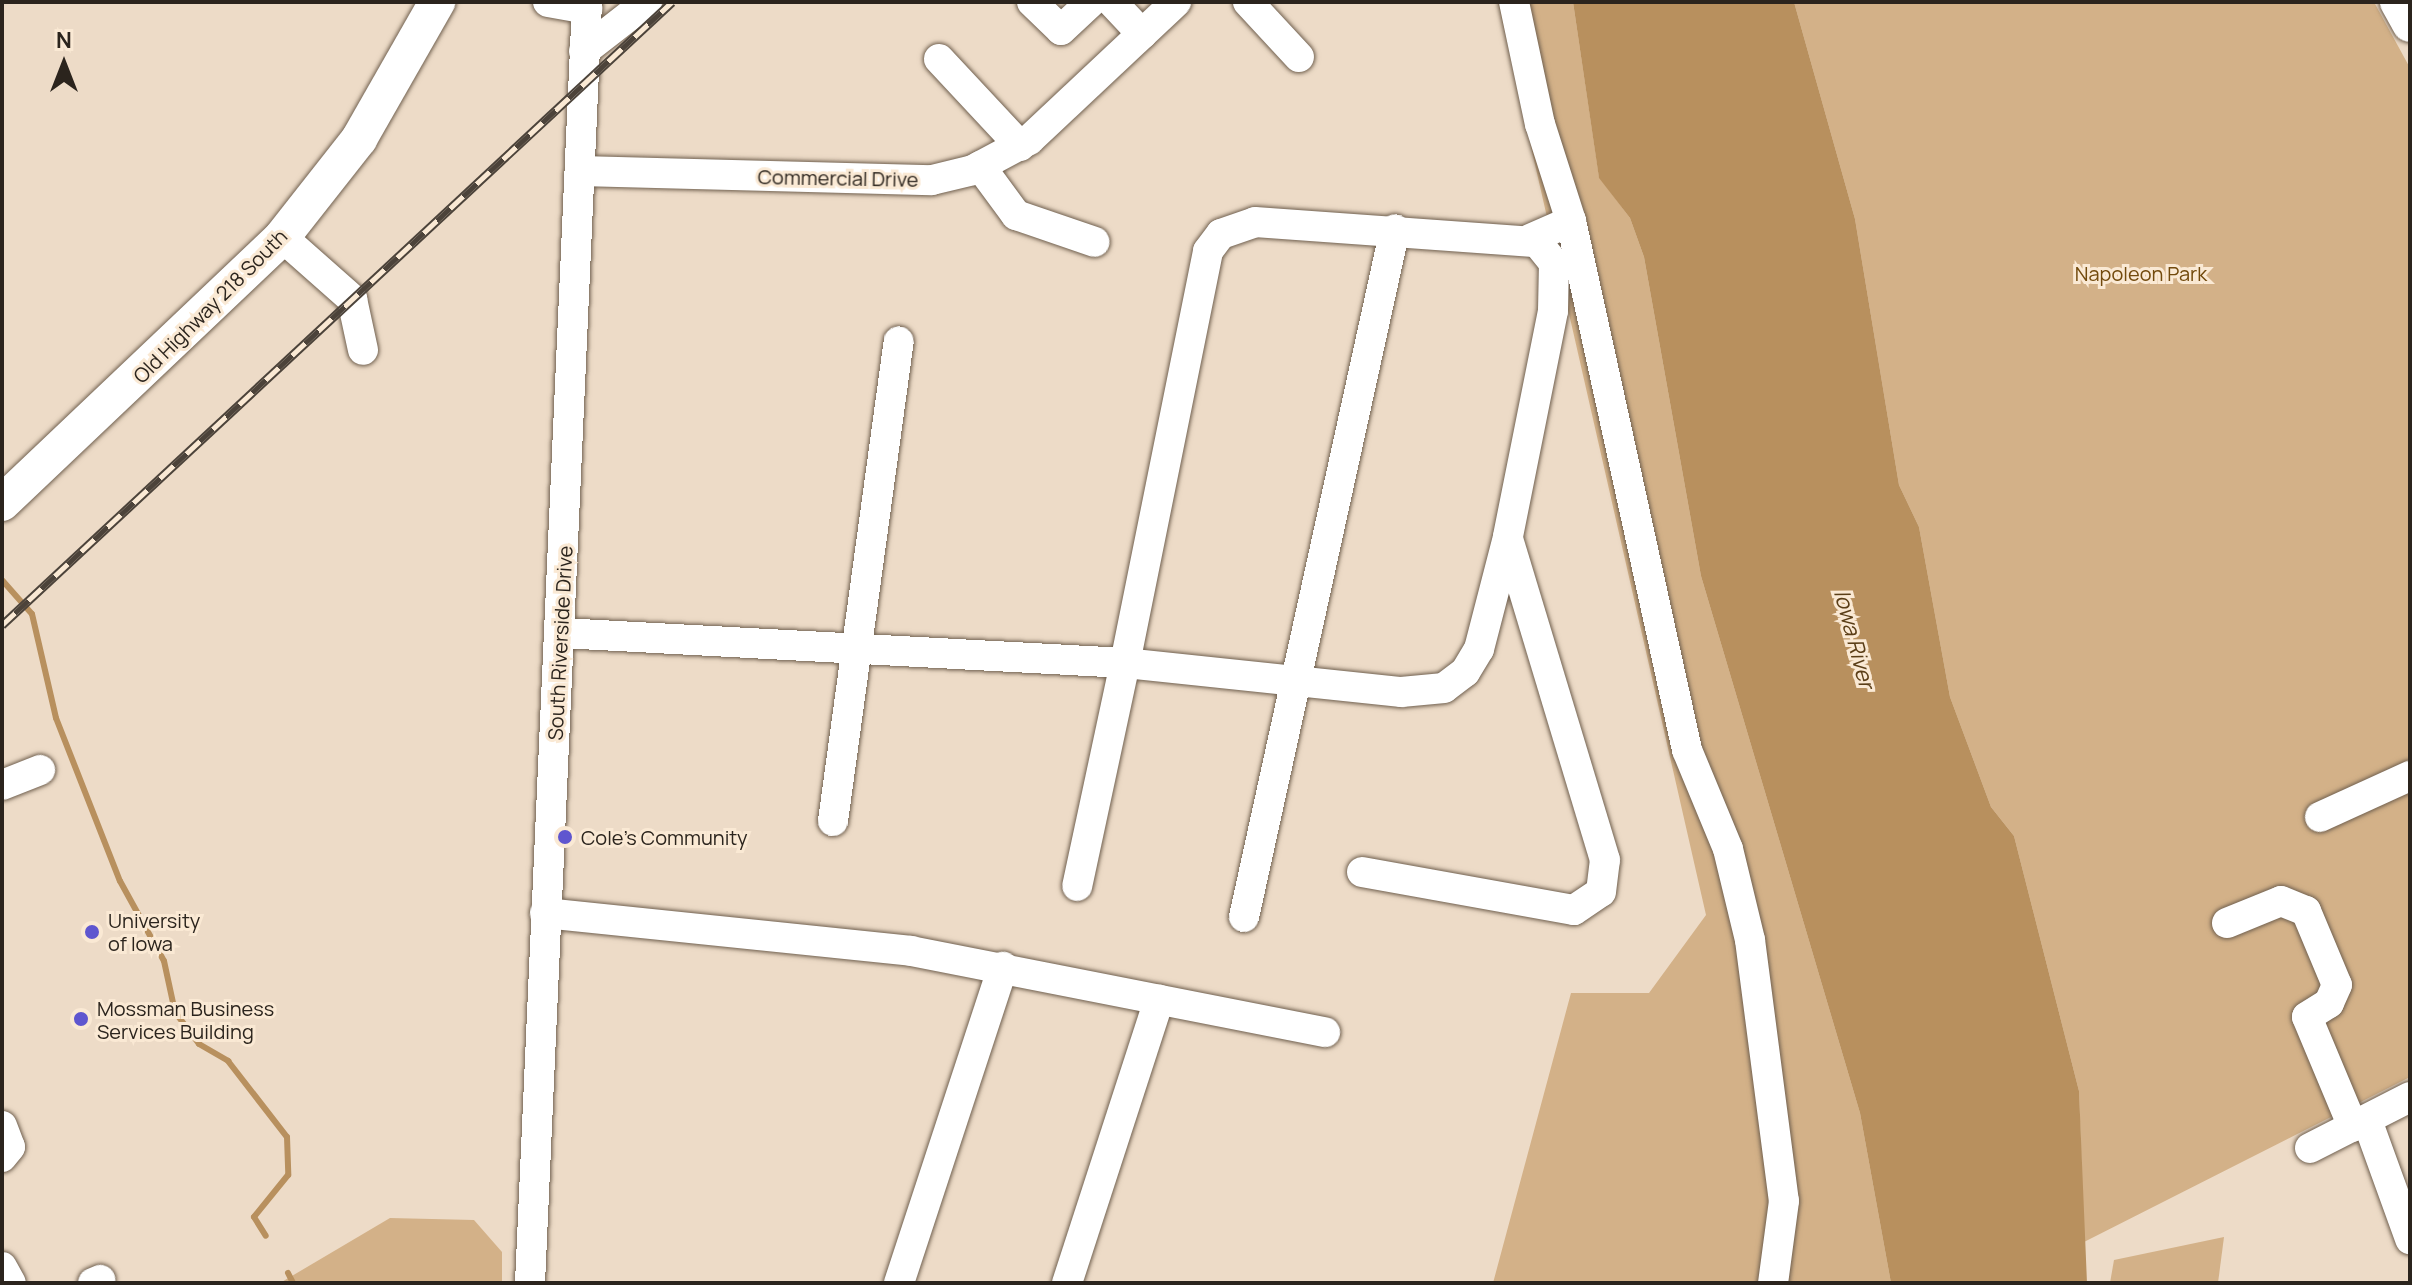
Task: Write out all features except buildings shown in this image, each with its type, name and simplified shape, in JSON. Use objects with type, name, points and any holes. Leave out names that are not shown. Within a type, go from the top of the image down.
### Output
[{"type":"main road","name":"Old Highway 218 South","points":[[2,503],[282,237],[359,139],[437,2]]},
{"type":"main road","points":[[2398,2],[2410,24]]},
{"type":"street","points":[[548,2],[587,5]]},
{"type":"street","points":[[584,51],[647,2]]},
{"type":"street","points":[[1032,2],[1061,30],[1091,2]]},
{"type":"street","points":[[1112,2],[1142,34]]},
{"type":"street","name":"Commercial Drive","points":[[580,171],[932,180],[980,166],[1020,146],[1176,2]]},
{"type":"street","points":[[1248,2],[1299,57]]},
{"type":"street","points":[[1514,2],[1540,124],[1571,221],[1687,750],[1728,849],[1750,940],[1784,1201],[1773,1283]]},
{"type":"street","name":"South Riverside Drive","points":[[530,1283],[587,5]]},
{"type":"street","points":[[939,59],[1020,146]]},
{"type":"street","points":[[980,166],[1016,215],[1095,242]]},
{"type":"street","points":[[1077,886],[1208,251],[1221,234],[1255,222],[1530,239],[1571,221]]},
{"type":"street","points":[[1244,917],[1395,229]]},
{"type":"street","points":[[282,237],[352,299],[363,350]]},
{"type":"street","points":[[561,633],[1125,663],[1401,692],[1444,688],[1479,649],[1508,537],[1557,277],[1547,251],[1530,239]]},
{"type":"street","points":[[833,821],[899,342]]},
{"type":"street","points":[[1362,872],[1574,910],[1601,892],[1605,860],[1508,537]]},
{"type":"street","points":[[2,785],[40,770]]},
{"type":"street","points":[[2320,817],[2410,776]]},
{"type":"street","points":[[2227,923],[2281,901],[2306,911],[2337,985],[2329,1003],[2307,1017],[2360,1123],[2410,1239]]},
{"type":"street","points":[[545,913],[842,941],[1003,967],[1325,1032]]},
{"type":"street","points":[[899,1283],[1003,967]]},
{"type":"street","points":[[1067,1283],[1159,1000]]},
{"type":"street","points":[[2310,1148],[2410,1097]]},
{"type":"street","points":[[2,1126],[10,1147],[2,1157]]},
{"type":"street","points":[[2,1267],[11,1283]]},
{"type":"green space","points":[[1498,2],[1573,2],[1599,177],[1630,218],[1644,257],[1701,576],[1860,1113],[1891,1283],[1493,1283],[1571,993],[1649,993],[1706,915]]},
{"type":"green space","name":"Napoleon Park","points":[[1794,2],[2374,2],[2410,68],[2410,1077],[2084,1242],[2079,1091],[2014,836],[1991,807],[1950,697],[1919,527],[1899,485],[1855,219]]},
{"type":"green space","points":[[390,1218],[474,1220],[502,1252],[502,1283],[280,1283]]},
{"type":"green space","points":[[2224,1237],[2218,1283],[2110,1283],[2114,1260]]},
{"type":"water","name":"Iowa River","points":[[1573,2],[1794,2],[1855,219],[1899,485],[1919,527],[1950,697],[1991,807],[2014,836],[2079,1091],[2087,1283],[1891,1283],[1860,1113],[1701,576],[1644,257],[1630,218],[1599,178]]},
{"type":"waterway","points":[[2,580],[32,614],[56,718],[120,881],[164,961],[175,1012],[199,1044],[228,1061],[287,1137],[288,1175],[254,1217],[266,1236]]},
{"type":"waterway","points":[[288,1273],[293,1283]]},
{"type":"railway","points":[[2,625],[672,2]]},
{"type":"place","name":"Cole's Community","points":[[565,837]]},
{"type":"place","name":"University of Iowa","points":[[92,932]]},
{"type":"place","name":"Mossman Business Services Building","points":[[81,1019]]}]
